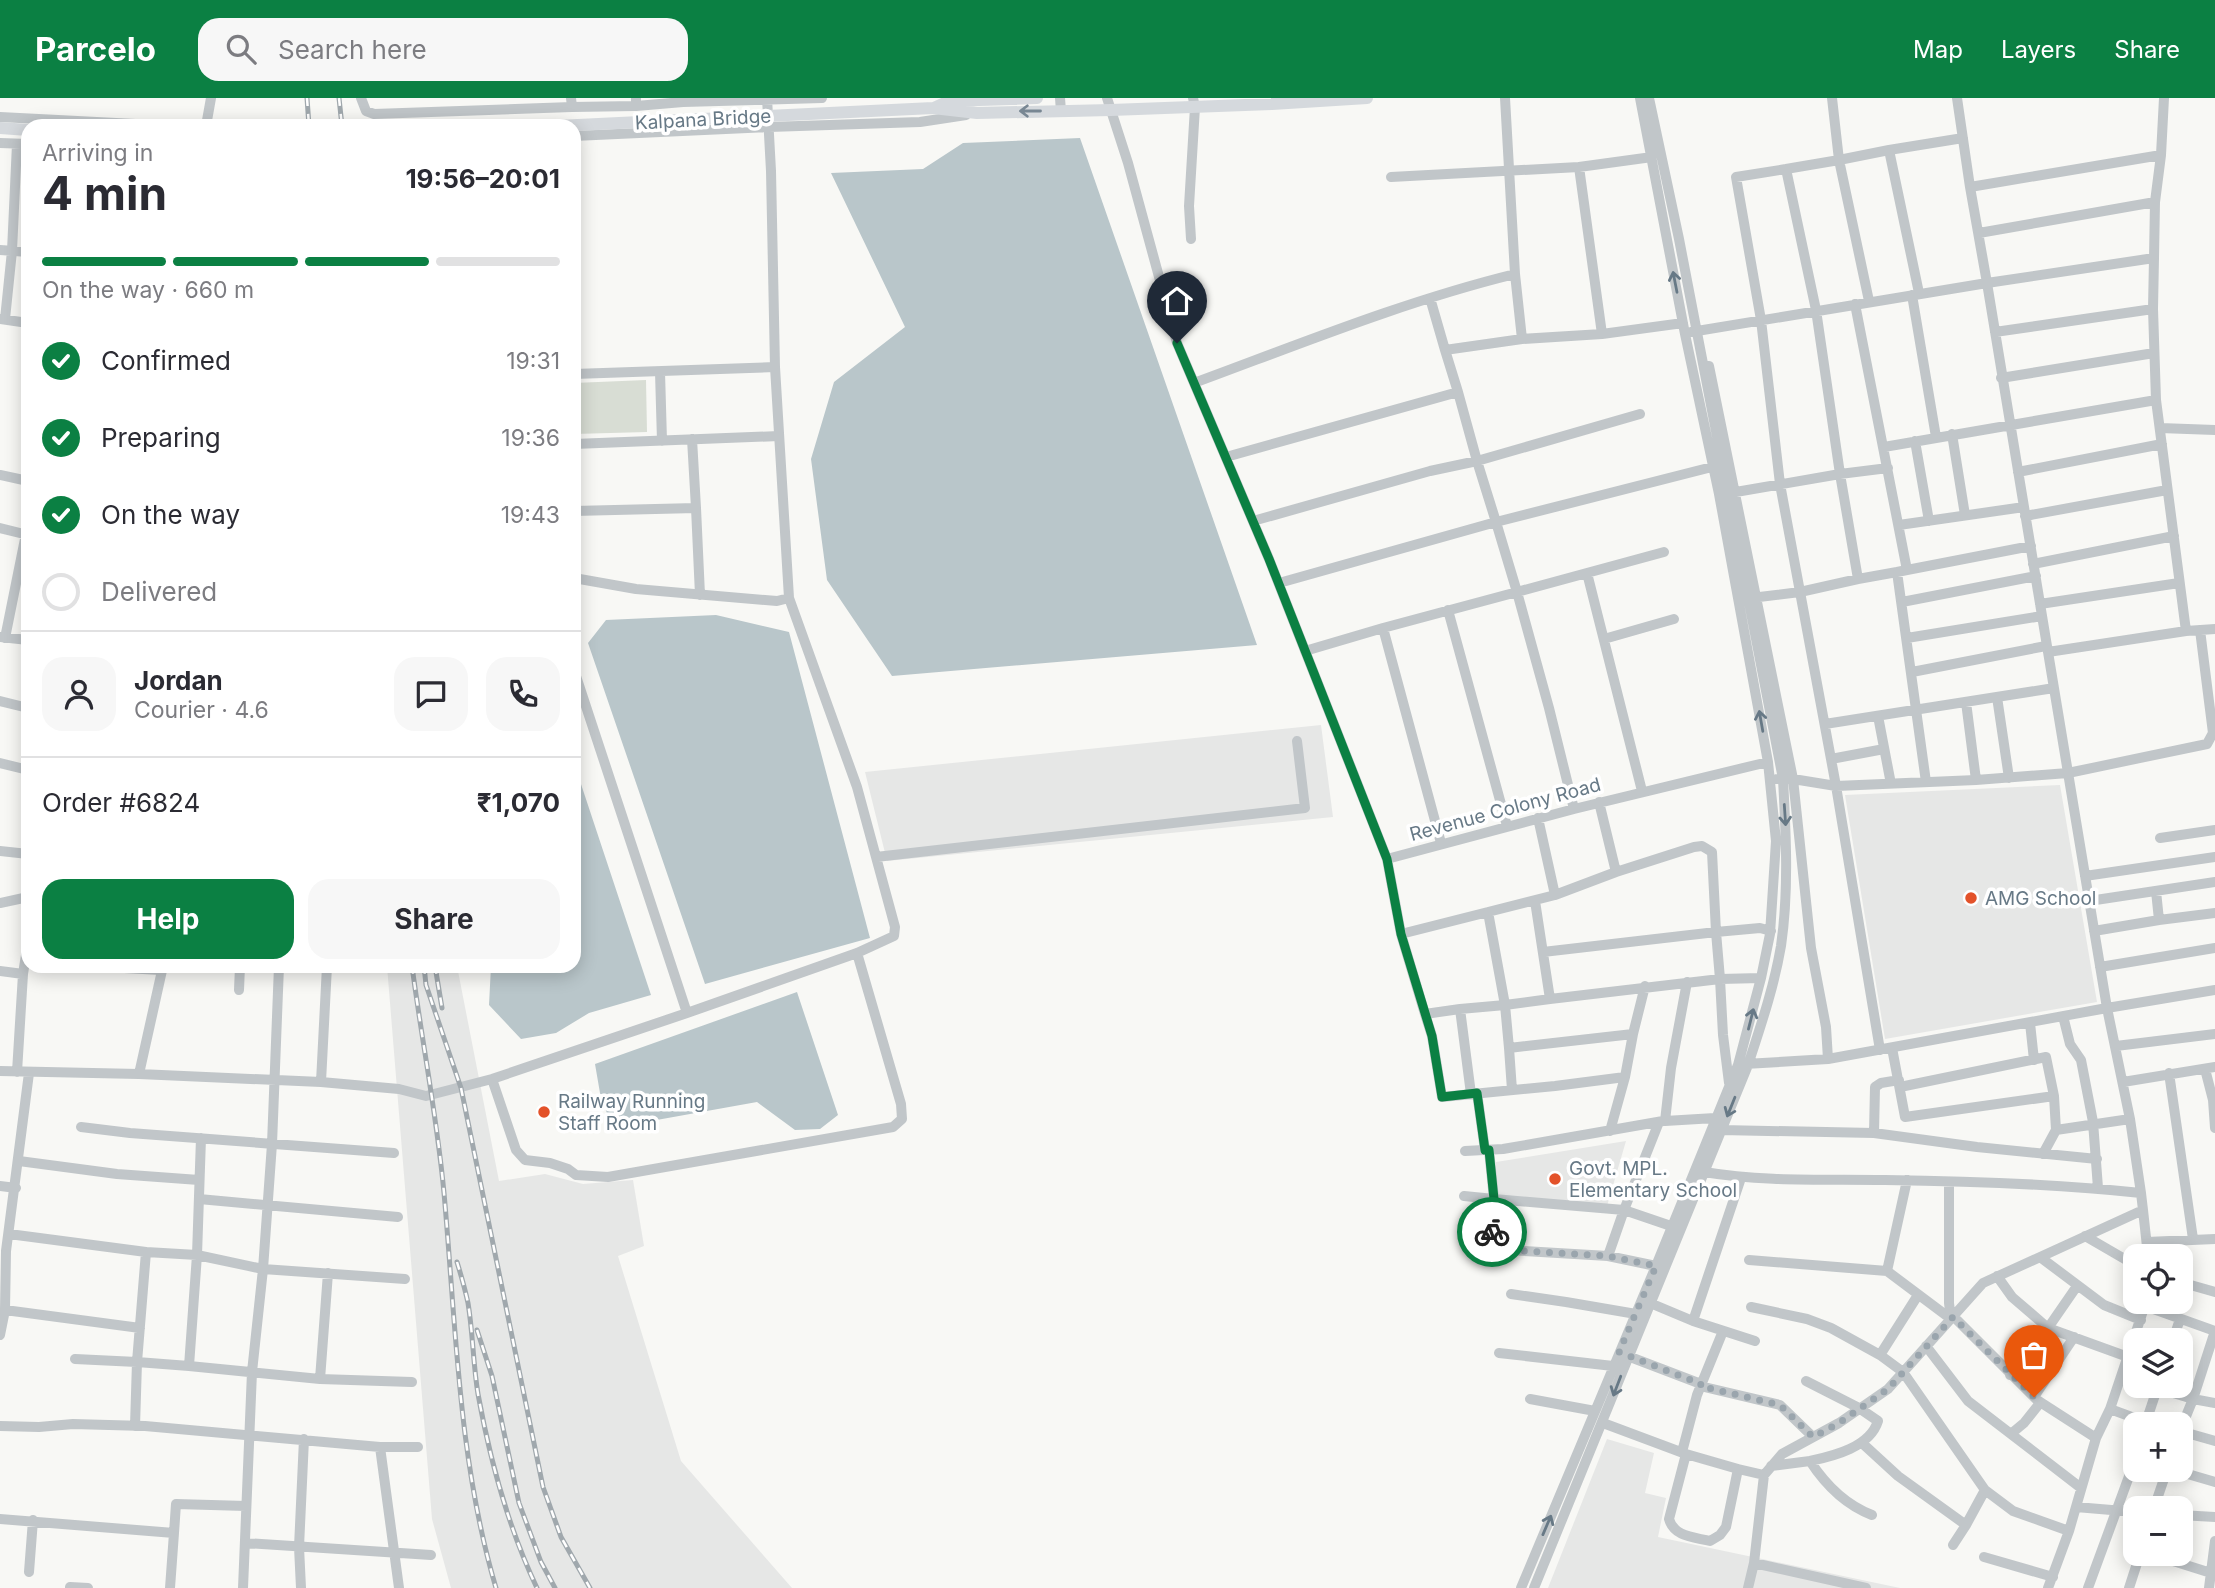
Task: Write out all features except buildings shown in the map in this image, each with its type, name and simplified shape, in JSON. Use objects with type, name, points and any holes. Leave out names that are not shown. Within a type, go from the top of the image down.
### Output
[{"type":"main road","points":[[933,108],[949,101],[1037,98]]},
{"type":"main road","points":[[933,108],[977,113],[1060,104],[1367,98]]},
{"type":"main road","name":"Kalpana Bridge","points":[[581,125],[760,116],[772,121],[933,108]]},
{"type":"main road","points":[[0,128],[21,130]]},
{"type":"street","points":[[207,119],[211,98]]},
{"type":"street","points":[[361,98],[362,104],[369,112],[370,119]]},
{"type":"street","points":[[369,112],[385,114],[571,103],[822,98]]},
{"type":"street","points":[[1505,98],[1515,274],[1522,339]]},
{"type":"street","points":[[1534,1588],[1603,1423],[1636,1314],[1671,1226],[1729,1083],[1743,1063],[1770,930],[1776,841],[1747,598],[1731,492],[1690,331],[1640,98]]},
{"type":"street","points":[[1649,98],[1679,239],[1690,331],[1712,467],[1747,598],[1788,779],[1811,948],[1826,1027],[1828,1059]]},
{"type":"street","points":[[1832,98],[1839,160],[1869,302]]},
{"type":"street","points":[[1957,98],[2001,378],[2107,1008],[2130,1119],[2147,1242],[2215,1239]]},
{"type":"street","points":[[2164,98],[2155,202],[2154,353],[2167,490],[2186,631]]},
{"type":"street","points":[[0,1071],[321,1082],[399,1090],[426,1096],[492,1079],[687,1013],[858,953],[894,936],[895,927],[857,787],[789,598],[775,367],[772,121],[767,99]]},
{"type":"street","points":[[1191,239],[1189,206],[1194,102]]},
{"type":"street","points":[[1109,104],[1128,163],[1177,343],[1279,583],[1387,859],[1401,934],[1432,1036],[1442,1097],[1625,1076]]},
{"type":"street","points":[[581,135],[772,121],[920,122],[977,113]]},
{"type":"street","points":[[0,117],[39,119]]},
{"type":"street","points":[[1880,1050],[1836,786],[1780,484],[1761,320],[1735,177],[1964,138]]},
{"type":"street","points":[[0,143],[21,144]]},
{"type":"street","points":[[1889,150],[1916,294],[1936,437]]},
{"type":"street","points":[[1970,187],[2161,155]]},
{"type":"street","points":[[1391,177],[1579,167],[1652,158]]},
{"type":"street","points":[[21,163],[3,319],[21,322]]},
{"type":"street","points":[[1579,167],[1602,334]]},
{"type":"street","points":[[1786,169],[1816,310],[1858,579]]},
{"type":"street","points":[[1979,233],[2155,202]]},
{"type":"street","points":[[0,250],[21,252]]},
{"type":"street","points":[[1445,350],[1522,339],[1690,331],[2154,258]]},
{"type":"street","points":[[1194,383],[1430,298],[1515,274]]},
{"type":"street","points":[[1430,298],[1517,592],[1574,808]]},
{"type":"street","points":[[1855,304],[1899,525],[1902,601],[1926,782]]},
{"type":"street","points":[[1995,332],[2153,309]]},
{"type":"street","points":[[2001,378],[2154,353]]},
{"type":"street","points":[[581,374],[775,367]]},
{"type":"street","points":[[660,372],[662,440]]},
{"type":"street","points":[[1226,457],[1458,392]]},
{"type":"street","points":[[1884,447],[2157,400]]},
{"type":"street","points":[[1253,521],[1640,414]]},
{"type":"street","points":[[2160,428],[2215,430]]},
{"type":"street","points":[[1952,435],[1965,515]]},
{"type":"street","points":[[581,443],[779,436]]},
{"type":"street","points":[[692,439],[700,594]]},
{"type":"street","points":[[1915,441],[1929,521]]},
{"type":"street","points":[[2018,472],[2162,444]]},
{"type":"street","points":[[1279,583],[1496,522],[1712,467]]},
{"type":"street","points":[[1731,492],[1888,468]]},
{"type":"street","points":[[0,475],[21,480]]},
{"type":"street","points":[[1899,525],[1965,515],[2024,512],[2167,490]]},
{"type":"street","points":[[581,511],[696,508]]},
{"type":"street","points":[[0,528],[21,533]]},
{"type":"street","points":[[2033,564],[2174,536]]},
{"type":"street","points":[[1747,598],[1800,592],[2031,546]]},
{"type":"street","points":[[1305,651],[1664,552]]},
{"type":"street","points":[[21,561],[3,638],[21,639]]},
{"type":"street","points":[[1587,573],[1642,792]]},
{"type":"street","points":[[1902,601],[2036,576]]},
{"type":"street","points":[[581,579],[636,589],[777,601],[789,598]]},
{"type":"street","points":[[2040,604],[2179,583]]},
{"type":"street","points":[[1448,610],[1507,826]]},
{"type":"street","points":[[1907,638],[2042,616]]},
{"type":"street","points":[[1604,639],[1674,619]]},
{"type":"street","points":[[1383,628],[1441,843]]},
{"type":"street","points":[[1912,672],[2047,649],[2215,629]]},
{"type":"street","points":[[1770,779],[1836,786],[2068,774],[2213,742],[2200,630]]},
{"type":"street","points":[[1825,724],[2054,688]]},
{"type":"street","points":[[581,691],[687,1013]]},
{"type":"street","points":[[1997,697],[2009,778]]},
{"type":"street","points":[[0,701],[21,706]]},
{"type":"street","points":[[1966,702],[1976,780]]},
{"type":"street","points":[[1878,716],[1891,784]]},
{"type":"street","points":[[876,857],[1305,808],[1297,741]]},
{"type":"street","points":[[1831,759],[1884,749]]},
{"type":"street","name":"Revenue Colony Road","points":[[1387,859],[1574,808],[1768,762]]},
{"type":"street","points":[[0,763],[21,769]]},
{"type":"street","points":[[1521,1588],[1613,1366],[1624,1354],[1650,1303],[1721,1130],[1743,1063],[1772,993],[1784,917],[1788,779]]},
{"type":"street","points":[[1599,802],[1616,872]]},
{"type":"street","points":[[1538,818],[1555,895]]},
{"type":"street","points":[[2160,838],[2215,830]]},
{"type":"street","points":[[1401,934],[1535,901],[1693,847],[1708,849],[1712,852],[1723,1035],[1729,1083]]},
{"type":"street","points":[[0,851],[21,853]]},
{"type":"street","points":[[2085,876],[2215,857]]},
{"type":"street","points":[[2089,901],[2215,882]]},
{"type":"street","points":[[2155,891],[2159,920]]},
{"type":"street","points":[[0,903],[21,898]]},
{"type":"street","points":[[1535,901],[1550,999]]},
{"type":"street","points":[[1488,912],[1505,1005],[1512,1090]]},
{"type":"street","points":[[2094,931],[2215,914]]},
{"type":"street","points":[[1543,952],[1716,932],[1760,928],[1770,930]]},
{"type":"street","points":[[2101,967],[2215,948]]},
{"type":"street","points":[[492,1079],[516,1150],[524,1160],[550,1163],[568,1168],[576,1175],[588,1177],[608,1177],[893,1127],[902,1119],[901,1104],[858,953]]},
{"type":"street","points":[[0,971],[21,967]]},
{"type":"street","points":[[17,1072],[24,973]]},
{"type":"street","points":[[139,1074],[161,973]]},
{"type":"street","points":[[239,990],[240,973]]},
{"type":"street","points":[[243,1588],[252,1372],[264,1269],[279,973]]},
{"type":"street","points":[[321,1082],[327,973]]},
{"type":"street","points":[[1424,1014],[1645,986],[1761,978]]},
{"type":"street","points":[[1608,1256],[1624,1210],[1662,1121],[1687,982]]},
{"type":"street","points":[[1611,1131],[1645,986]]},
{"type":"street","points":[[1743,1063],[1828,1059],[2215,990]]},
{"type":"street","points":[[1460,1009],[1494,1199],[1491,1249]]},
{"type":"street","points":[[2063,1016],[2070,1044],[2081,1060],[2093,1126],[2098,1188]]},
{"type":"street","points":[[2030,1023],[2034,1060]]},
{"type":"street","points":[[1509,1048],[1633,1034]]},
{"type":"street","points":[[2116,1046],[2215,1034]]},
{"type":"street","points":[[1892,1048],[1900,1084],[1906,1138]]},
{"type":"street","points":[[1874,1133],[1875,1087],[1881,1083],[1900,1084],[2046,1058],[2054,1096],[2056,1130],[2043,1154]]},
{"type":"street","points":[[2123,1082],[2210,1068],[2215,1128]]},
{"type":"street","points":[[0,1335],[5,1310],[3,1250],[9,1234],[16,1188],[29,1073]]},
{"type":"street","points":[[2169,1073],[2193,1239]]},
{"type":"street","points":[[1905,1117],[2054,1096]]},
{"type":"street","points":[[1465,1152],[1503,1150],[1662,1121],[1715,1118]]},
{"type":"street","points":[[2056,1130],[2130,1119]]},
{"type":"street","points":[[81,1127],[394,1153]]},
{"type":"street","points":[[1721,1130],[1874,1133],[2097,1160]]},
{"type":"street","points":[[189,1366],[197,1255],[201,1138]]},
{"type":"street","points":[[19,1161],[117,1174],[199,1180]]},
{"type":"street","points":[[1704,1172],[1741,1178],[1907,1180],[2098,1188],[2141,1193]]},
{"type":"street","points":[[1693,1321],[1741,1178]]},
{"type":"street","points":[[1887,1271],[1907,1180]]},
{"type":"street","points":[[1949,1182],[1949,1303],[1952,1318]]},
{"type":"street","points":[[0,1186],[16,1188]]},
{"type":"street","points":[[1464,1196],[1624,1210],[1671,1226]]},
{"type":"street","points":[[199,1199],[398,1217]]},
{"type":"street","points":[[1748,1588],[1768,1470],[1782,1454],[1839,1423],[1888,1389],[1983,1283],[2143,1210]]},
{"type":"street","points":[[9,1234],[146,1252],[197,1255],[264,1269],[405,1279]]},
{"type":"street","points":[[2085,1236],[2123,1258]]},
{"type":"street","points":[[1469,1250],[1608,1256],[1656,1266]]},
{"type":"street","points":[[135,1426],[146,1252]]},
{"type":"street","points":[[2040,1256],[2104,1306],[2141,1320]]},
{"type":"street","points":[[1749,1260],[1887,1271],[1952,1318],[2037,1400],[2096,1438]]},
{"type":"street","points":[[320,1379],[328,1273]]},
{"type":"street","points":[[1997,1276],[2012,1297],[2048,1328],[2123,1355]]},
{"type":"street","points":[[2010,1375],[2077,1286]]},
{"type":"street","points":[[2193,1286],[2215,1293]]},
{"type":"street","points":[[1511,1294],[1636,1314]]},
{"type":"street","points":[[1880,1355],[1918,1295]]},
{"type":"street","points":[[1650,1303],[1693,1321],[1755,1341]]},
{"type":"street","points":[[1751,1307],[1807,1319],[1831,1328],[1880,1355],[1903,1372],[1985,1490],[2013,1511],[2069,1531]]},
{"type":"street","points":[[5,1310],[140,1328]]},
{"type":"street","points":[[2138,1328],[2142,1314]]},
{"type":"street","points":[[2168,1314],[2215,1331],[2188,1412]]},
{"type":"street","points":[[2177,1328],[2180,1319]]},
{"type":"street","points":[[1723,1331],[1701,1384],[1669,1519],[1671,1527],[1682,1535],[1710,1541],[1720,1535],[1726,1527],[1738,1469]]},
{"type":"street","points":[[2012,1433],[2024,1423],[2074,1337]]},
{"type":"street","points":[[1927,1346],[1968,1401],[2081,1488]]},
{"type":"street","points":[[1499,1353],[1613,1366]]},
{"type":"street","points":[[1624,1354],[1701,1384],[1700,1386],[1780,1405],[1813,1437]]},
{"type":"street","points":[[75,1359],[189,1366],[320,1379],[412,1382]]},
{"type":"street","points":[[1984,1557],[2051,1582],[2096,1438],[2123,1371]]},
{"type":"street","points":[[1603,1423],[1684,1453],[1738,1469],[1768,1470],[1825,1458],[1862,1443],[1875,1432],[1878,1421],[1859,1408],[1806,1381]]},
{"type":"street","points":[[2190,1398],[2215,1403]]},
{"type":"street","points":[[1530,1399],[1595,1410]]},
{"type":"street","points":[[2110,1409],[2123,1414]]},
{"type":"street","points":[[0,1426],[135,1426],[380,1447],[418,1447]]},
{"type":"street","points":[[2193,1435],[2215,1441]]},
{"type":"street","points":[[301,1588],[299,1547],[304,1439]]},
{"type":"street","points":[[1862,1443],[1898,1476],[1966,1525]]},
{"type":"street","points":[[380,1447],[399,1588]]},
{"type":"street","points":[[1811,1461],[1835,1491],[1859,1510],[1872,1515]]},
{"type":"street","points":[[2193,1475],[2215,1482]]},
{"type":"street","points":[[2088,1588],[2127,1482]]},
{"type":"street","points":[[1952,1545],[1985,1490]]},
{"type":"street","points":[[170,1588],[176,1504],[246,1506]]},
{"type":"street","points":[[2076,1507],[2123,1511]]},
{"type":"street","points":[[2193,1516],[2215,1517]]},
{"type":"street","points":[[0,1519],[174,1533]]},
{"type":"street","points":[[29,1572],[33,1520]]},
{"type":"street","points":[[2208,1588],[2215,1541]]},
{"type":"street","points":[[246,1543],[431,1555]]},
{"type":"street","points":[[1754,1563],[1866,1588]]},
{"type":"street","points":[[2132,1587],[2137,1566]]},
{"type":"street","points":[[2189,1566],[2211,1573]]},
{"type":"street","points":[[70,1587],[88,1588]]},
{"type":"shaded area","points":[[1080,138],[1257,645],[892,676],[827,580],[811,459],[834,382],[905,327],[831,173],[923,169],[963,143]]},
{"type":"shaded area","points":[[646,380],[647,432],[581,434],[581,383]]},
{"type":"shaded area","points":[[716,615],[789,632],[870,938],[705,984],[588,643],[606,620]]},
{"type":"shaded area","points":[[1321,725],[1333,817],[887,861],[865,772]]},
{"type":"shaded area","points":[[581,784],[651,995],[589,1013],[556,1033],[521,1039],[489,1005],[491,973],[581,973]]},
{"type":"shaded area","name":"AMG School","points":[[2060,785],[2097,1002],[1885,1039],[1845,795]]},
{"type":"shaded area","points":[[388,973],[458,973],[499,1181],[545,1174],[583,1184],[633,1180],[644,1246],[618,1256],[681,1461],[792,1588],[451,1588],[432,1519]]},
{"type":"shaded area","points":[[797,992],[838,1115],[820,1129],[795,1130],[757,1102],[612,1128],[600,1093],[595,1064]]},
{"type":"shaded area","name":"Govt. MPL. Elementary School","points":[[1626,1141],[1607,1206],[1496,1196],[1496,1162]]},
{"type":"shaded area","points":[[1607,1439],[1654,1453],[1645,1493],[1666,1498],[1658,1537],[1900,1588],[1548,1588]]},
{"type":"railway","points":[[307,98],[308,119]]},
{"type":"railway","points":[[339,98],[341,119]]},
{"type":"railway","points":[[413,973],[441,1165],[466,1442],[483,1540],[496,1588]]},
{"type":"railway","points":[[425,973],[426,985],[461,1088],[543,1487],[561,1537],[590,1588]]},
{"type":"railway","points":[[436,973],[442,1008]]},
{"type":"railway","points":[[457,1262],[468,1303],[476,1383],[488,1444],[509,1517],[537,1588]]},
{"type":"railway","points":[[477,1330],[492,1376],[519,1503],[541,1562],[555,1588]]},
{"type":"way so far","points":[[1492,1232],[1491,1249],[1608,1256],[1656,1266],[1619,1352],[1701,1384],[1700,1386],[1780,1405],[1813,1437],[1839,1423],[1888,1389],[1953,1317],[2034,1397]]},
{"type":"place","name":"AMG School","points":[[1971,898]]},
{"type":"place","name":"Railway Running Staff Room","points":[[544,1112]]},
{"type":"place","name":"Govt. MPL. Elementary School","points":[[1555,1179]]},
{"type":"route","points":[[1177,343],[1269,559],[1387,859],[1401,934],[1432,1036],[1442,1097],[1477,1093],[1485,1150],[1489,1150],[1494,1199],[1492,1232]]}]
